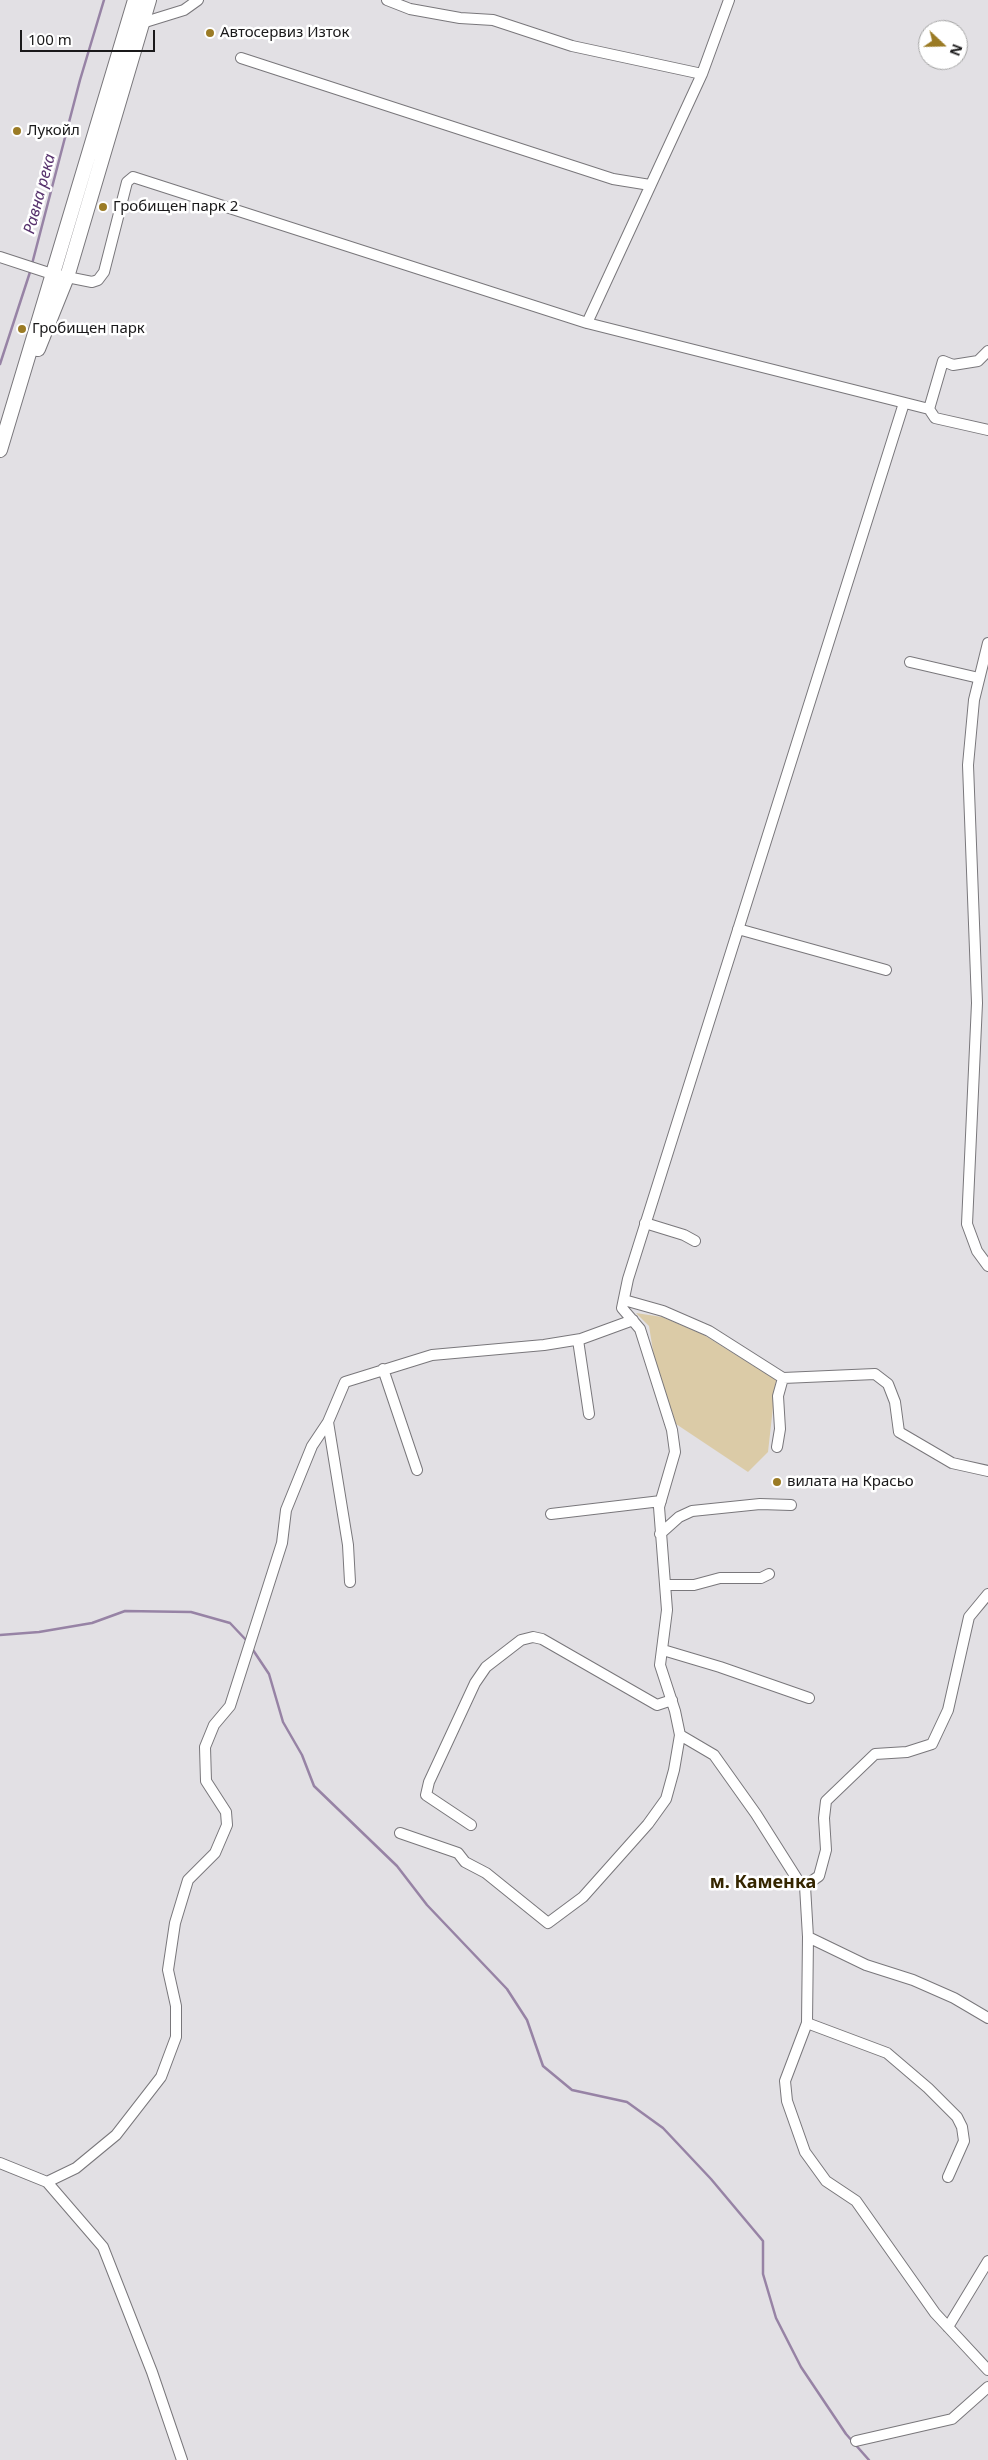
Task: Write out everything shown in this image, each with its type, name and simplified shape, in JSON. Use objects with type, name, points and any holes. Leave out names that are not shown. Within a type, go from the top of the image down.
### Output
[{"type":"main road","points":[[0,450],[47,272],[136,0]]},
{"type":"main road","points":[[8,424],[67,277],[149,0]]},
{"type":"street","points":[[142,24],[184,10],[198,0]]},
{"type":"street","points":[[387,0],[410,9],[460,18],[493,20],[572,46],[702,74]]},
{"type":"street","points":[[587,323],[702,74],[729,0]]},
{"type":"street","points":[[241,58],[613,179],[650,185]]},
{"type":"street","points":[[0,257],[67,277],[92,282],[98,280],[104,272],[127,182],[133,177],[587,323],[904,403],[928,410],[935,418],[988,430]]},
{"type":"street","points":[[928,410],[943,361],[953,365],[983,361],[988,351]]},
{"type":"street","points":[[400,1833],[458,1853],[465,1862],[486,1873],[548,1923],[582,1897],[648,1824],[666,1799],[674,1770],[680,1735],[672,1700],[660,1665],[667,1610],[660,1534],[661,1501],[675,1452],[672,1430],[640,1329],[622,1308],[628,1279],[645,1223],[904,403]]},
{"type":"street","points":[[988,643],[974,700],[968,765],[977,1003],[967,1224],[977,1251],[988,1266]]},
{"type":"street","points":[[910,662],[979,678]]},
{"type":"street","points":[[738,929],[886,970]]},
{"type":"street","points":[[645,1223],[684,1234],[695,1241]]},
{"type":"street","points":[[624,1300],[663,1311],[709,1331],[783,1378],[875,1374],[888,1384],[895,1402],[900,1432],[952,1463],[988,1471]]},
{"type":"street","points":[[47,2182],[76,2168],[116,2135],[161,2077],[176,2037],[176,2006],[168,1970],[175,1923],[188,1880],[215,1853],[227,1825],[226,1812],[206,1781],[205,1747],[214,1725],[230,1706],[282,1543],[286,1510],[312,1446],[328,1422],[345,1382],[432,1355],[578,1340],[633,1320]]},
{"type":"street","points":[[578,1340],[589,1414]]},
{"type":"street","points":[[383,1369],[417,1470]]},
{"type":"street","points":[[777,1447],[780,1429],[778,1396],[783,1378]]},
{"type":"street","points":[[328,1422],[348,1545],[350,1582]]},
{"type":"street","points":[[551,1514],[661,1501]]},
{"type":"street","points":[[660,1534],[679,1517],[692,1511],[760,1504],[791,1505]]},
{"type":"street","points":[[665,1585],[694,1585],[720,1578],[761,1578],[769,1574]]},
{"type":"street","points":[[805,1886],[819,1876],[826,1850],[824,1818],[826,1801],[875,1754],[907,1752],[932,1744],[948,1710],[969,1617],[988,1594]]},
{"type":"street","points":[[471,1825],[426,1795],[429,1782],[475,1683],[486,1667],[521,1640],[533,1637],[542,1639],[657,1705],[672,1700]]},
{"type":"street","points":[[663,1650],[809,1698]]},
{"type":"street","points":[[680,1735],[714,1755],[756,1814],[799,1882],[805,1886]]},
{"type":"street","points":[[805,1886],[808,1937],[807,2023],[785,2081],[787,2102],[805,2152],[826,2181],[856,2201],[935,2312],[988,2370]]},
{"type":"street","points":[[808,1937],[866,1965],[913,1980],[954,1998],[988,2018]]},
{"type":"street","points":[[807,2023],[887,2054],[928,2088],[957,2117],[962,2127],[964,2141],[948,2177]]},
{"type":"street","points":[[0,2163],[47,2182],[103,2247],[152,2372],[182,2460]]},
{"type":"street","points":[[948,2327],[988,2261]]},
{"type":"street","points":[[856,2441],[952,2419],[988,2386]]},
{"type":"shaded area","points":[[636,1313],[662,1317],[704,1335],[776,1380],[768,1452],[748,1472],[676,1424],[654,1357],[649,1326]]},
{"type":"waterway","name":"Равна река","points":[[32,264],[80,80],[104,0]]},
{"type":"waterway","name":"Равна река","points":[[0,364],[31,269]]},
{"type":"waterway","points":[[0,1635],[39,1632],[92,1623],[125,1611],[191,1612],[230,1623],[247,1641]]},
{"type":"waterway","points":[[251,1647],[269,1674],[283,1722],[302,1755],[314,1786],[397,1866],[427,1905],[507,1989],[527,2020],[543,2066],[572,2090],[627,2102],[663,2128],[711,2179],[763,2241],[763,2274],[776,2318],[801,2367],[846,2434],[869,2460]]},
{"type":"place","name":"Автосервиз Изток","points":[[210,33]]},
{"type":"place","name":"Лукойл","points":[[17,131]]},
{"type":"place","name":"Гробищен парк 2","points":[[103,207]]},
{"type":"place","name":"Гробищен парк","points":[[22,329]]},
{"type":"place","name":"вилата на Красьо","points":[[777,1482]]},
{"type":"district","name":"м. Каменка","points":[[763,1883]]}]
